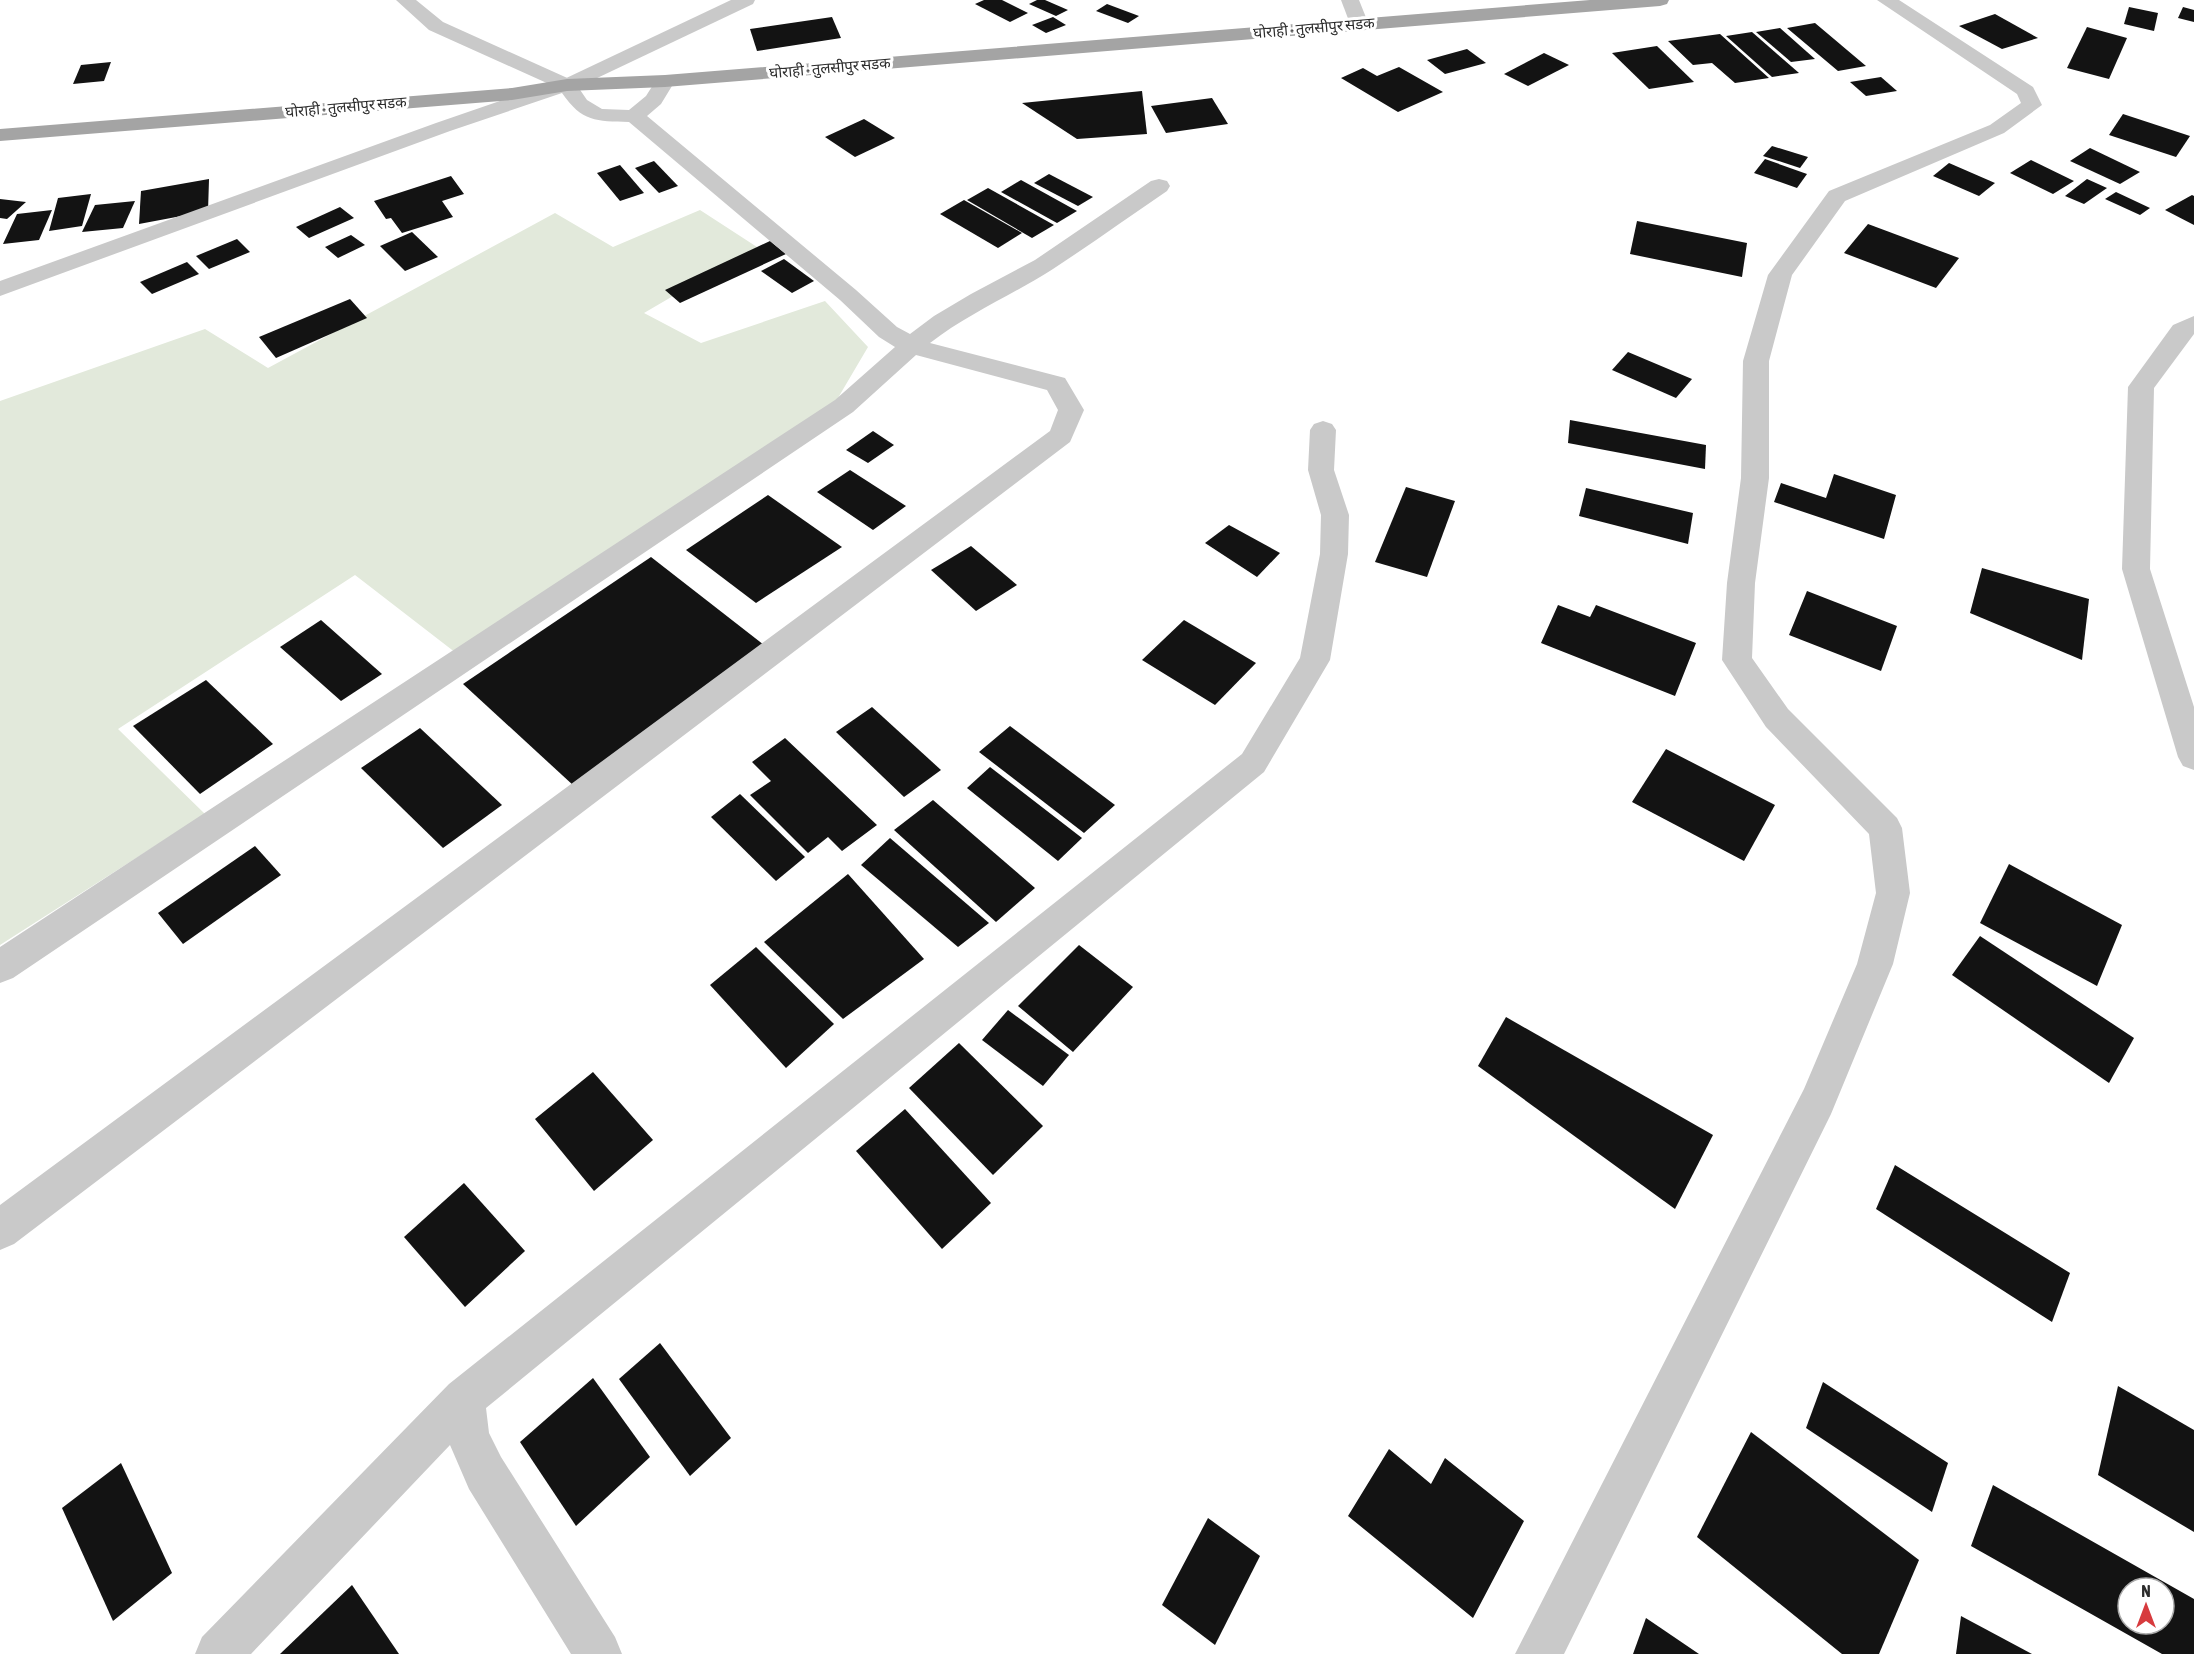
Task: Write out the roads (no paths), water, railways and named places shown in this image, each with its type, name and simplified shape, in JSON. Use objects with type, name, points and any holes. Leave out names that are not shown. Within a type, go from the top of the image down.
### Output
[{"type":"main road","name":"घोराही - तुलसीपुर सडक","points":[[0,135],[512,94],[567,85],[665,81],[1660,0]]},
{"type":"street","points":[[405,0],[436,26],[567,85],[580,104],[597,116],[634,116],[654,100],[665,81]]},
{"type":"street","points":[[0,289],[443,127],[567,85],[746,0]]},
{"type":"street","points":[[1350,0],[1359,25]]},
{"type":"street","points":[[1539,1654],[1818,1101],[1875,964],[1893,893],[1885,828],[1776,718],[1737,660],[1741,583],[1755,477],[1756,361],[1780,275],[1837,196],[1997,129],[2032,105],[2026,91],[1886,0]]},
{"type":"street","points":[[0,1230],[1061,436],[1071,410],[1056,384],[911,346],[888,332],[848,295],[634,116]]},
{"type":"street","points":[[0,968],[844,406],[911,346],[943,321],[978,299],[1043,265],[1159,186]]},
{"type":"street","points":[[2194,324],[2182,330],[2141,387],[2136,569],[2194,757]]},
{"type":"street","points":[[219,1654],[464,1399],[1253,763],[1315,660],[1334,554],[1335,515],[1321,470],[1323,430]]},
{"type":"street","points":[[464,1399],[468,1435],[485,1473],[597,1654]]}]
